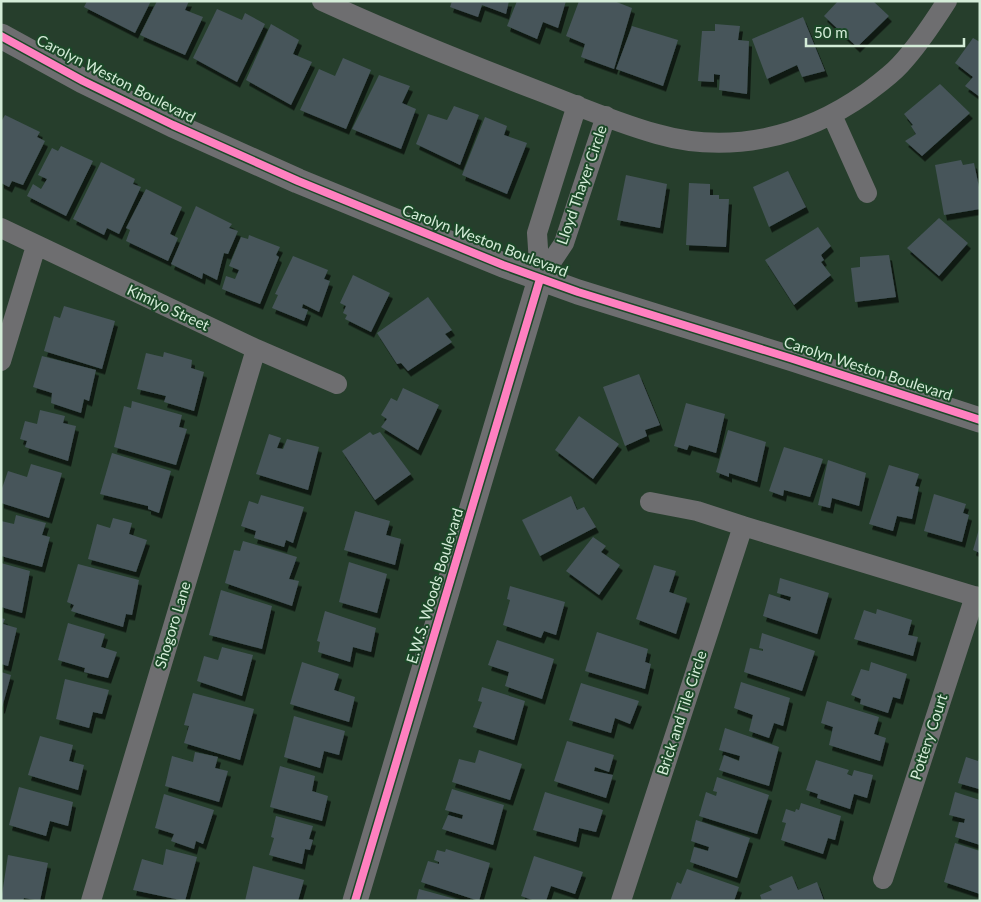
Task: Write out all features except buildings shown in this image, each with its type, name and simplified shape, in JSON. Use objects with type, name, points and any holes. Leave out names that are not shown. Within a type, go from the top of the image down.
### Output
[{"type":"street","name":"Lloyd Thayer Circle","points":[[322,1],[366,21],[606,116],[657,134],[686,140],[715,142],[745,142],[772,137],[812,125],[832,115],[882,82],[900,66],[927,32],[947,1]]},
{"type":"street","name":"Carolyn Weston Boulevard","points":[[1,36],[83,81],[191,133],[344,200],[540,279],[793,358],[980,420]]},
{"type":"street","name":"Lloyd Thayer Circle","points":[[540,279],[537,233],[577,105]]},
{"type":"street","points":[[832,115],[868,193]]},
{"type":"street","name":"Lloyd Thayer Circle","points":[[540,279],[564,243],[606,116]]},
{"type":"street","name":"Kimiyo Street","points":[[1,228],[256,349],[337,384]]},
{"type":"street","points":[[1,361],[36,246]]},
{"type":"street","name":"E.W.S. Woods Boulevard","points":[[355,901],[540,279]]},
{"type":"street","name":"Shogoro Lane","points":[[91,901],[256,349]]},
{"type":"street","points":[[650,502],[697,511],[978,597]]},
{"type":"street","name":"Brick and Tile Circle","points":[[621,901],[743,526]]},
{"type":"street","name":"Pottery Court","points":[[883,879],[978,597]]},
{"type":"cycle path","points":[[1,36],[83,81],[173,125],[298,181],[503,265],[578,292],[980,420]]},
{"type":"cycle path","points":[[355,901],[540,279]]}]
